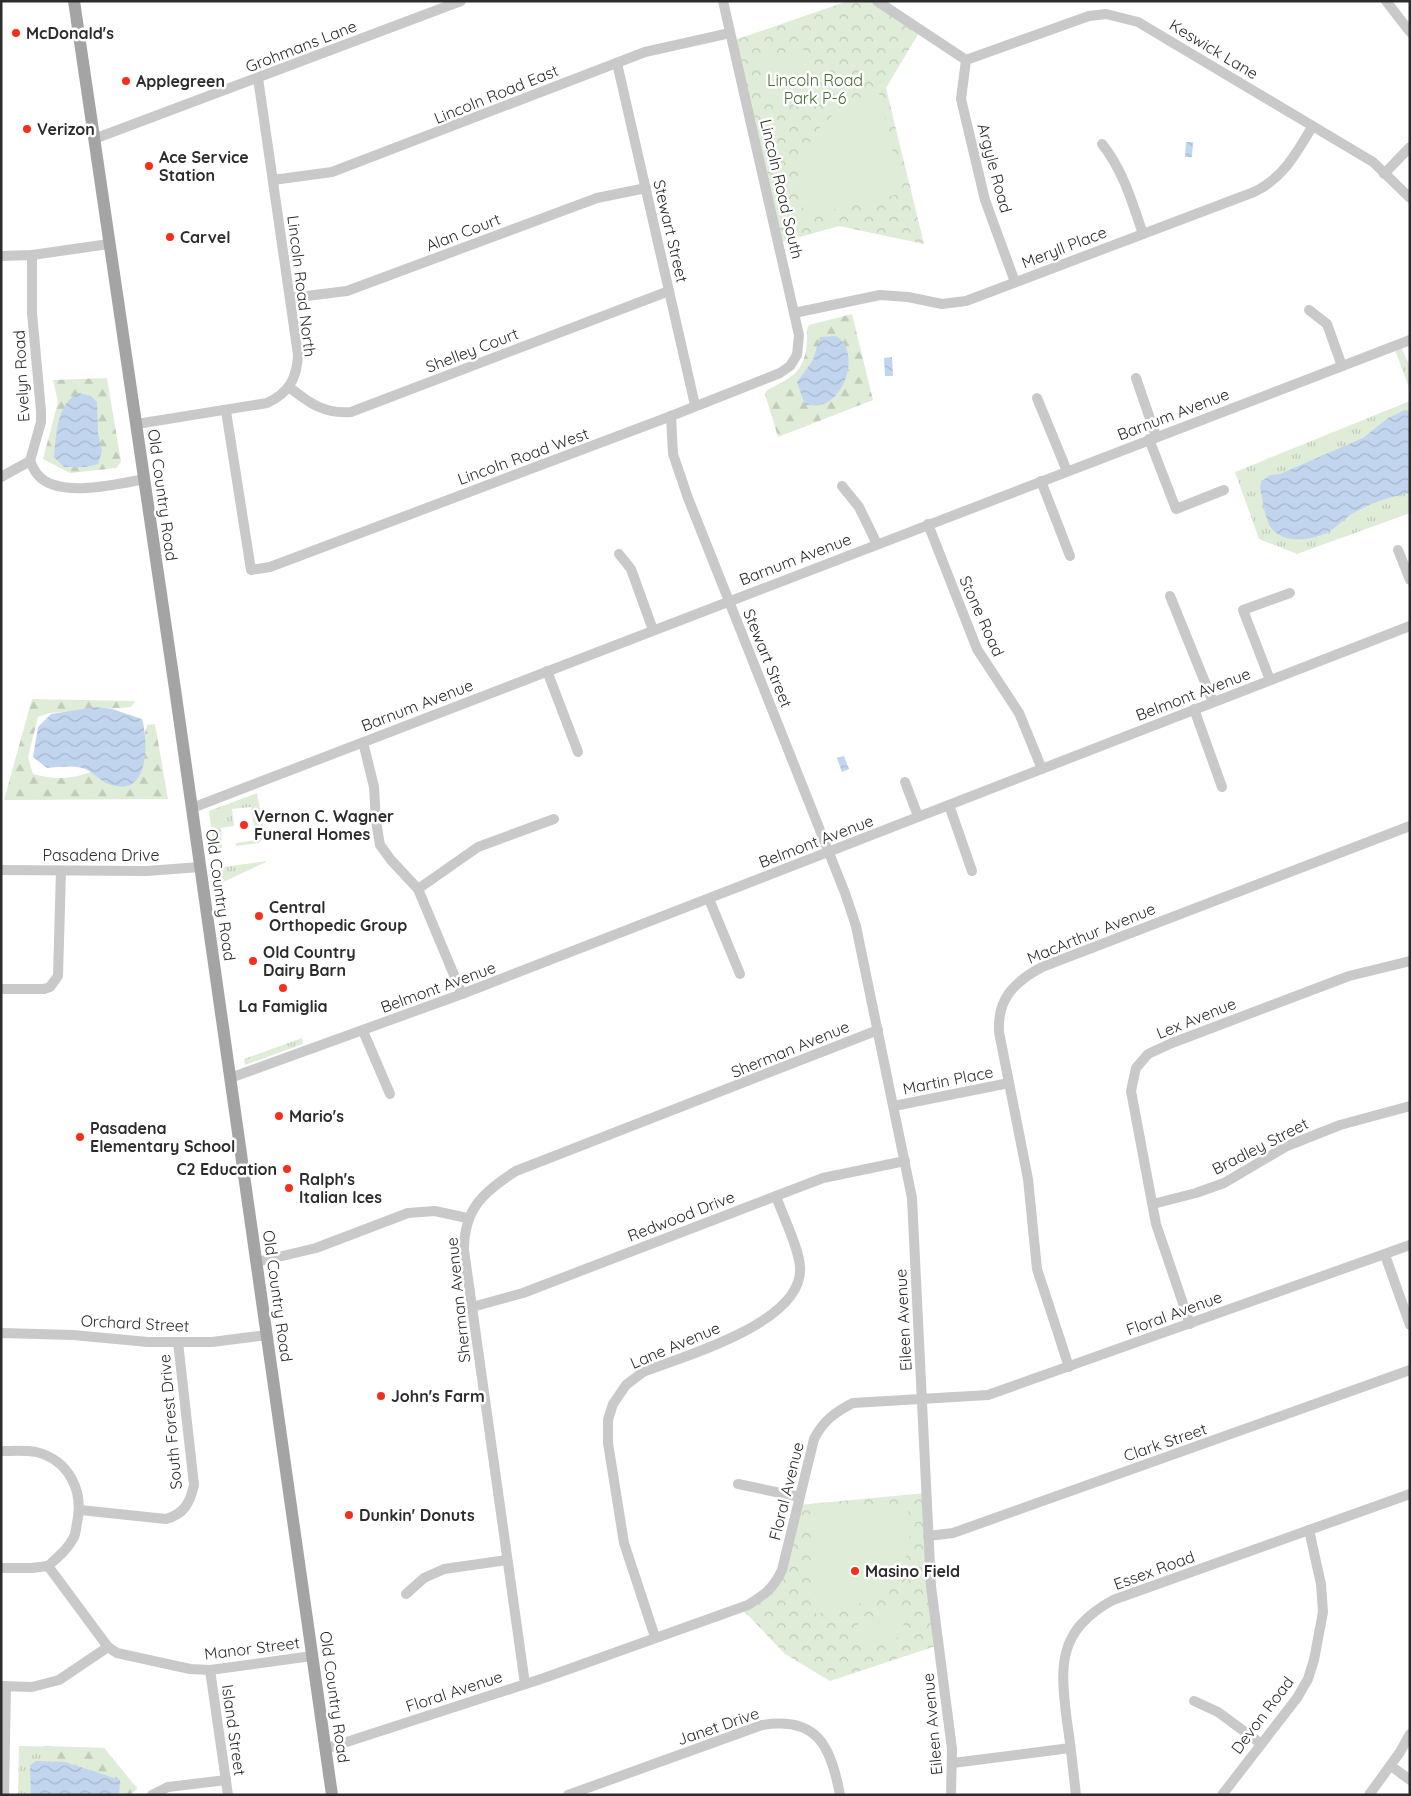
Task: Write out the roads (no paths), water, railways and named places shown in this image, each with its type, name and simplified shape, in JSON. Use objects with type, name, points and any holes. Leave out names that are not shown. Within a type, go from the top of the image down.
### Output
[{"type":"main road","name":"Old Country Road","points":[[74,1],[145,479],[332,1795]]},
{"type":"street","name":"Grohmans Lane","points":[[94,139],[461,1]]},
{"type":"street","name":"Lincoln Road South","points":[[723,1],[799,334],[797,355]]},
{"type":"street","points":[[878,1],[966,60]]},
{"type":"street","points":[[891,10],[898,1]]},
{"type":"street","points":[[1386,1],[1409,30]]},
{"type":"street","name":"Keswick Lane","points":[[966,60],[1089,16],[1106,14],[1124,17],[1160,33],[1312,127],[1373,162],[1410,198]]},
{"type":"street","name":"Lincoln Road East","points":[[273,180],[332,172],[646,52],[730,33]]},
{"type":"street","name":"Argyle Road","points":[[966,60],[961,99],[986,200],[1014,282]]},
{"type":"street","name":"Stewart Street","points":[[617,63],[696,405]]},
{"type":"street","name":"Lincoln Road North","points":[[258,78],[298,355],[297,371],[289,387]]},
{"type":"street","name":"Meryll Place","points":[[794,313],[861,298],[888,295],[924,302],[952,304],[966,301],[1268,185],[1290,164],[1312,127]]},
{"type":"street","points":[[1102,144],[1113,157],[1125,182],[1143,234]]},
{"type":"street","points":[[1384,174],[1410,147]]},
{"type":"street","name":"Alan Court","points":[[290,298],[347,292],[596,198],[646,188]]},
{"type":"street","points":[[1,256],[32,255],[109,244]]},
{"type":"street","name":"Evelyn Road","points":[[30,461],[41,416],[32,313],[32,255]]},
{"type":"street","name":"Shelley Court","points":[[289,387],[318,408],[339,413],[351,412],[669,291]]},
{"type":"street","points":[[1309,310],[1327,324],[1342,366]]},
{"type":"street","name":"Barnum Avenue","points":[[192,808],[1410,340]]},
{"type":"street","name":"Lincoln Road West","points":[[226,411],[251,570],[270,567],[671,416],[780,373],[790,366],[797,355]]},
{"type":"street","points":[[1136,378],[1176,509],[1224,490]]},
{"type":"street","points":[[136,424],[267,403],[277,399],[289,387]]},
{"type":"street","points":[[1038,398],[1067,471]]},
{"type":"street","name":"Stewart Street","points":[[671,416],[676,467],[829,852]]},
{"type":"street","points":[[1,477],[30,461],[38,476],[50,484],[66,488],[110,486],[145,479]]},
{"type":"street","points":[[1041,481],[1070,556]]},
{"type":"street","points":[[842,486],[859,507],[877,544]]},
{"type":"street","name":"Stone Road","points":[[928,524],[977,649],[1020,712],[1042,769]]},
{"type":"street","points":[[1398,550],[1410,580]]},
{"type":"street","points":[[619,554],[631,569],[653,630]]},
{"type":"street","points":[[1270,680],[1243,610],[1290,593]]},
{"type":"street","points":[[1170,596],[1213,702]]},
{"type":"street","name":"Belmont Avenue","points":[[230,1078],[462,994],[1410,626]]},
{"type":"street","points":[[547,671],[578,752]]},
{"type":"street","points":[[1194,710],[1222,787]]},
{"type":"street","points":[[363,742],[374,787],[376,821],[380,845],[418,889],[462,994]]},
{"type":"street","points":[[904,782],[918,816]]},
{"type":"street","points":[[949,805],[972,871]]},
{"type":"street","points":[[418,889],[478,847],[554,819]]},
{"type":"street","name":"MacArthur Avenue","points":[[1069,1367],[1037,1269],[1028,1179],[999,1032],[1000,1010],[1011,988],[1026,976],[1042,968],[1410,826]]},
{"type":"street","name":"Eileen Avenue","points":[[829,852],[856,926],[894,1106],[913,1211],[931,1586],[952,1763],[951,1795]]},
{"type":"street","name":"Pasadena Drive","points":[[1,870],[147,871],[200,867]]},
{"type":"street","points":[[1,990],[44,989],[50,987],[58,976],[61,871]]},
{"type":"street","points":[[709,899],[740,974]]},
{"type":"street","name":"Lex Avenue","points":[[1190,1324],[1165,1253],[1153,1204],[1130,1090],[1136,1068],[1148,1054],[1172,1042],[1313,988],[1349,976],[1410,961]]},
{"type":"street","points":[[363,1030],[390,1094]]},
{"type":"street","name":"Sherman Avenue","points":[[525,1684],[464,1250],[464,1233],[467,1218],[481,1198],[499,1182],[516,1171],[878,1030]]},
{"type":"street","name":"Martin Place","points":[[894,1106],[1009,1083]]},
{"type":"street","name":"Bradley Street","points":[[1153,1204],[1196,1193],[1224,1183],[1287,1146],[1340,1125],[1410,1106]]},
{"type":"street","name":"Redwood Drive","points":[[472,1307],[524,1293],[823,1178],[904,1161]]},
{"type":"street","name":"Lane Avenue","points":[[656,1637],[624,1543],[608,1443],[608,1420],[618,1394],[634,1378],[643,1372],[746,1332],[763,1321],[794,1291],[799,1282],[800,1264],[776,1196]]},
{"type":"street","points":[[257,1262],[316,1248],[408,1213],[435,1211],[467,1218]]},
{"type":"street","name":"Floral Avenue","points":[[326,1749],[525,1684],[748,1605],[774,1586],[786,1555],[814,1439],[821,1426],[834,1413],[853,1403],[878,1400],[988,1395],[1410,1245]]},
{"type":"street","points":[[1385,1255],[1410,1325]]},
{"type":"street","name":"Orchard Street","points":[[1,1333],[73,1335],[148,1342],[212,1342],[267,1335]]},
{"type":"street","name":"South Forest Drive","points":[[80,1510],[166,1519],[176,1516],[186,1508],[192,1498],[194,1485],[178,1342]]},
{"type":"street","name":"Clark Street","points":[[928,1536],[953,1533],[1410,1370]]},
{"type":"street","points":[[1,1451],[35,1452],[53,1459],[67,1471],[77,1487],[80,1510],[75,1536],[62,1554],[48,1566],[1,1568]]},
{"type":"street","points":[[738,1484],[800,1497]]},
{"type":"street","name":"Essex Road","points":[[1076,1795],[1062,1671],[1072,1637],[1087,1617],[1113,1600],[1410,1494]]},
{"type":"street","name":"Devon Road","points":[[1222,1795],[1260,1743],[1297,1698],[1308,1679],[1318,1646],[1323,1612],[1321,1584],[1309,1530]]},
{"type":"street","points":[[406,1594],[424,1578],[444,1569],[508,1560]]},
{"type":"street","points":[[4,1795],[4,1686],[32,1687],[59,1680],[108,1647],[48,1566]]},
{"type":"street","name":"Manor Street","points":[[108,1647],[128,1656],[190,1669],[210,1670],[312,1656]]},
{"type":"street","name":"Island Street","points":[[210,1670],[228,1795]]},
{"type":"street","points":[[1194,1701],[1218,1712],[1260,1743]]},
{"type":"street","name":"Janet Drive","points":[[568,1795],[762,1725],[775,1723],[790,1724],[805,1729],[822,1742],[834,1764],[840,1795]]},
{"type":"street","points":[[1369,1795],[1410,1734]]},
{"type":"street","points":[[952,1763],[1070,1748]]},
{"type":"street","points":[[1390,1766],[1410,1780]]},
{"type":"street","points":[[152,1795],[168,1788],[226,1780]]},
{"type":"water","points":[[1186,142],[1193,142],[1192,157],[1185,157]]},
{"type":"water","points":[[836,336],[843,343],[849,362],[843,384],[837,394],[829,401],[818,405],[805,405],[797,382],[813,360],[820,337]]},
{"type":"water","points":[[892,357],[893,376],[885,376],[884,358]]},
{"type":"water","points":[[79,393],[91,396],[97,402],[98,433],[102,451],[98,464],[85,467],[64,467],[54,457],[57,430],[66,404]]},
{"type":"water","points":[[1405,410],[1410,411],[1410,493],[1389,498],[1361,509],[1330,531],[1316,537],[1290,539],[1275,532],[1266,517],[1260,488],[1261,482],[1270,475],[1280,474],[1363,438],[1388,418]]},
{"type":"water","points":[[96,707],[112,709],[142,719],[145,738],[144,762],[141,773],[135,781],[127,786],[108,784],[80,767],[47,768],[33,757],[38,727],[51,714]]},
{"type":"water","points":[[844,756],[849,769],[842,772],[837,758]]},
{"type":"water","points":[[36,1761],[65,1762],[120,1780],[119,1795],[31,1795],[30,1765]]},
{"type":"place","name":"McDonald's","points":[[16,33]]},
{"type":"place","name":"Applegreen","points":[[126,81]]},
{"type":"place","name":"Verizon","points":[[27,129]]},
{"type":"place","name":"Ace Service Station","points":[[149,166]]},
{"type":"place","name":"Carvel","points":[[170,237]]},
{"type":"place","name":"Vernon C. Wagner Funeral Homes","points":[[244,825]]},
{"type":"place","name":"Central Orthopedic Group","points":[[259,916]]},
{"type":"place","name":"Old Country Dairy Barn","points":[[253,961]]},
{"type":"place","name":"La Famiglia","points":[[283,988]]},
{"type":"place","name":"Mario's","points":[[279,1116]]},
{"type":"place","name":"Pasadena Elementary School","points":[[80,1137]]},
{"type":"place","name":"C2 Education","points":[[287,1169]]},
{"type":"place","name":"Ralph's Italian Ices","points":[[289,1188]]},
{"type":"place","name":"John's Farm","points":[[381,1396]]},
{"type":"place","name":"Dunkin' Donuts","points":[[349,1515]]},
{"type":"place","name":"Masino Field","points":[[855,1571]]},
{"type":"park label","name":"Lincoln Road Park P-6","points":[[815,89]]}]
